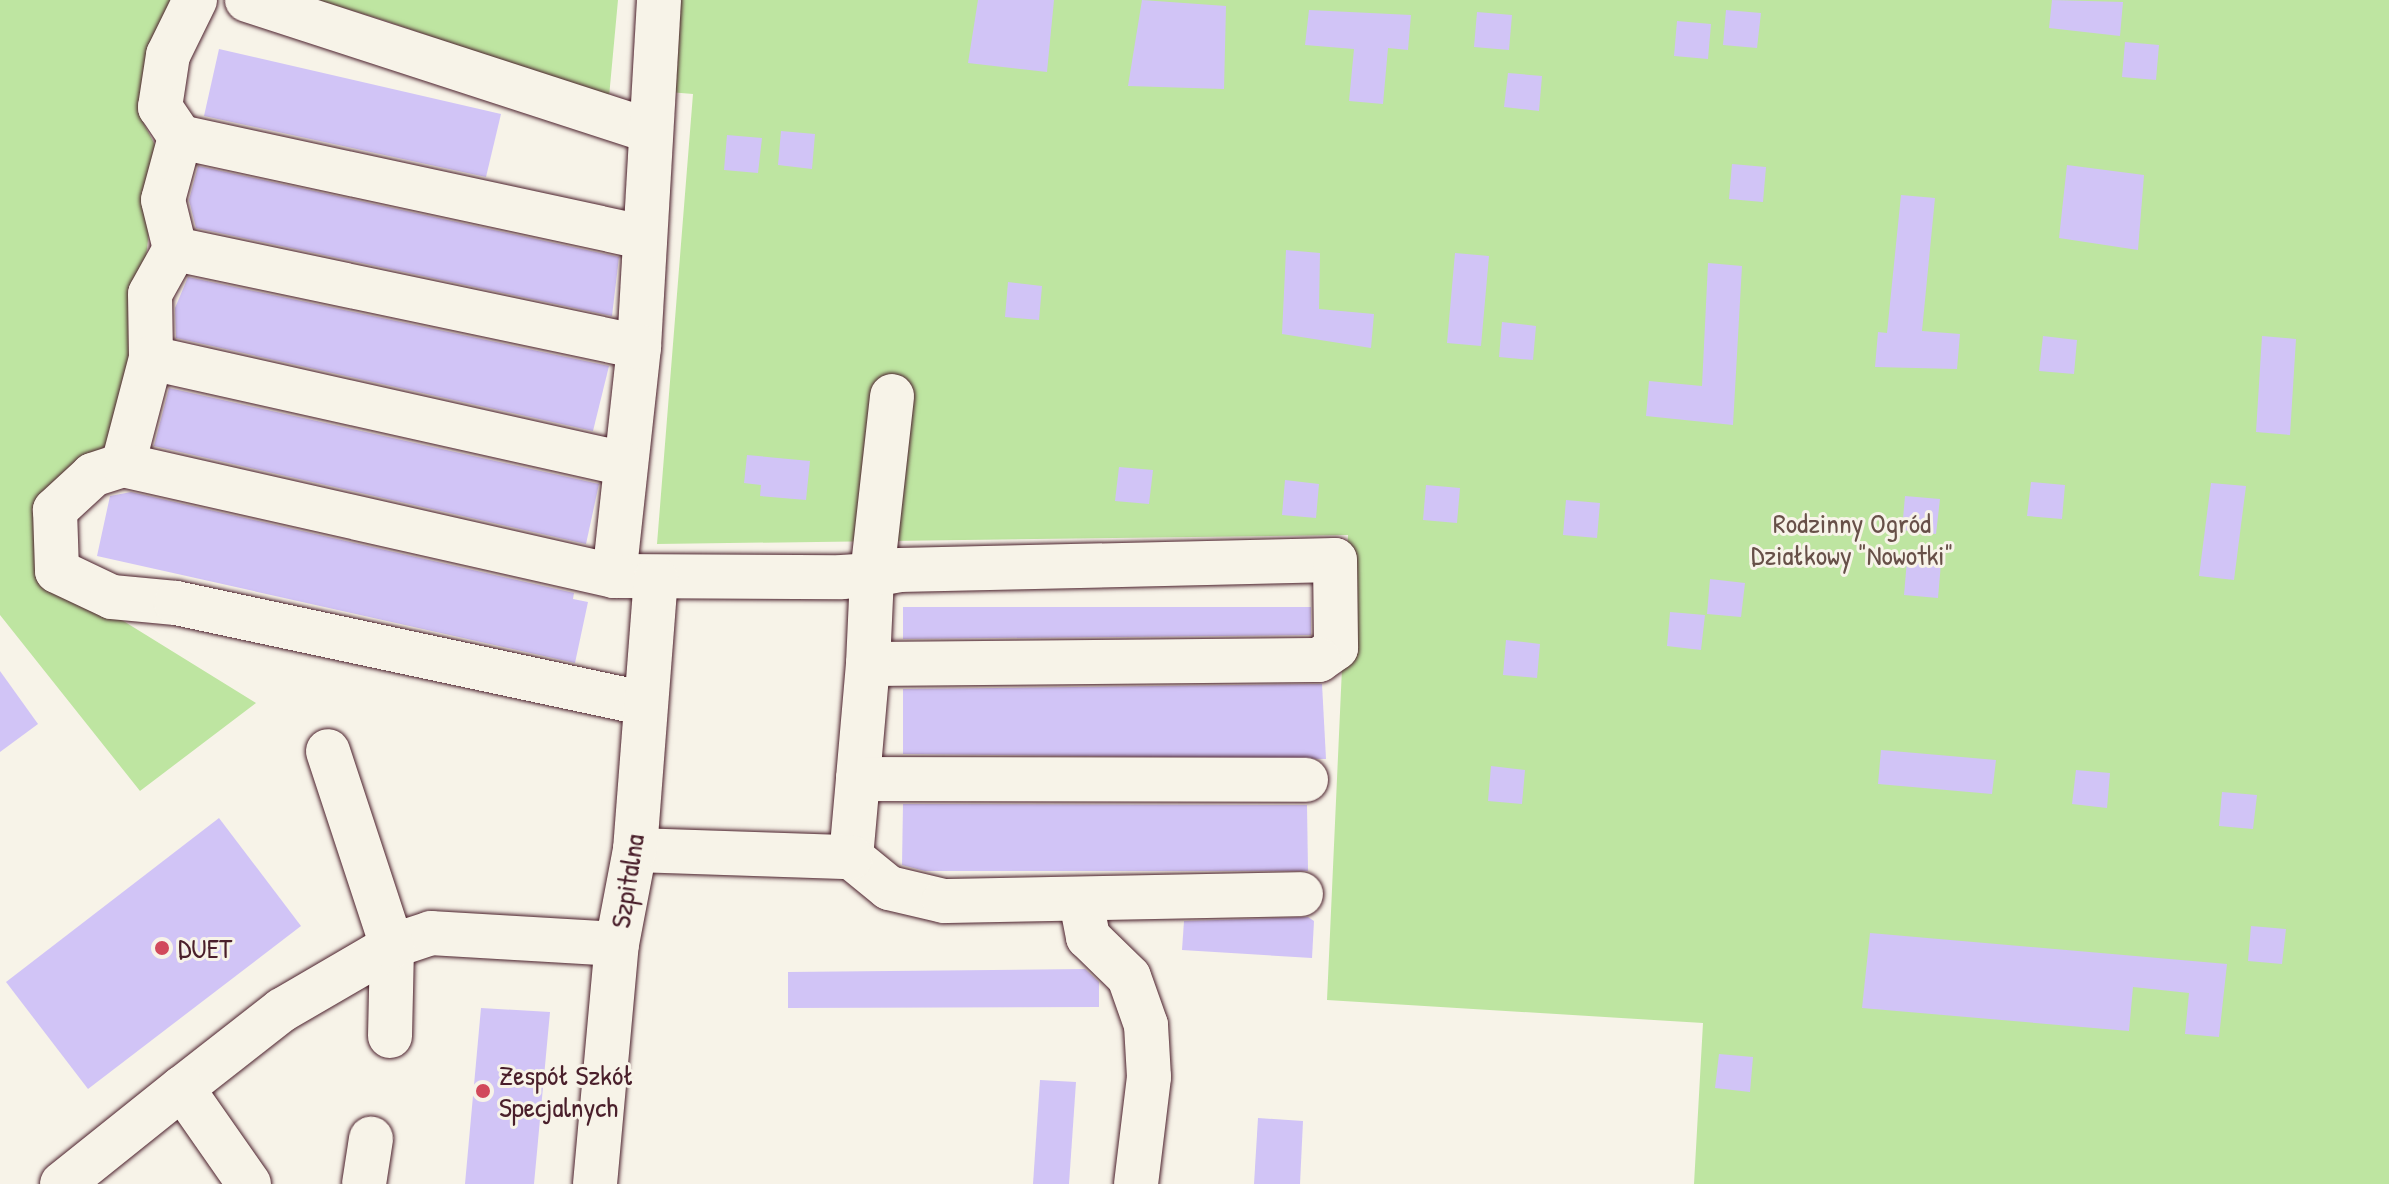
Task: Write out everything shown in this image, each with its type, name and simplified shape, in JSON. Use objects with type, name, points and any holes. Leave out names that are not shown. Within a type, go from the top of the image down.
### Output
[{"type":"street","points":[[195,0],[168,55],[160,107],[180,137],[644,237]]},
{"type":"street","points":[[247,0],[647,130]]},
{"type":"street","name":"Szpitalna","points":[[595,1184],[617,944],[635,850],[641,703],[635,577],[621,463],[639,347],[647,130],[659,0]]},
{"type":"street","points":[[123,465],[151,358],[150,294],[175,249],[163,200],[180,137]]},
{"type":"street","points":[[175,249],[639,347]]},
{"type":"street","points":[[151,358],[621,463]]},
{"type":"street","points":[[851,857],[868,664],[872,575],[892,396]]},
{"type":"street","points":[[641,703],[176,603],[112,597],[57,571],[55,510],[93,475],[123,465],[635,577],[872,575],[1335,560],[1336,648],[1319,660],[868,664]]},
{"type":"street","points":[[328,751],[392,946],[390,1036]]},
{"type":"street","points":[[858,779],[1306,780]]},
{"type":"street","points":[[635,850],[851,857],[889,888],[944,901],[1081,901],[1301,894]]},
{"type":"street","points":[[1081,901],[1088,937],[1129,977],[1146,1025],[1149,1077],[1136,1184]]},
{"type":"street","points":[[62,1184],[282,1010],[392,946],[431,933],[617,944]]},
{"type":"street","points":[[182,1088],[249,1184]]},
{"type":"street","points":[[364,1184],[371,1139]]},
{"type":"green space","points":[[0,0],[177,0],[155,46],[141,118],[158,151],[134,364],[110,442],[56,485],[62,583],[256,703],[140,791],[0,615]]},
{"type":"green space","points":[[318,0],[618,0],[609,97],[383,20]]},
{"type":"green space","name":"Rodzinny Ogród Działkowy \"Nowotki\"","points":[[655,0],[2389,0],[2389,1184],[1694,1184],[1703,1023],[1327,1000],[1348,535],[657,544],[693,94],[645,90]]},
{"type":"building","points":[[978,0],[1054,0],[1047,72],[968,63]]},
{"type":"building","points":[[1142,0],[1226,6],[1224,89],[1128,86]]},
{"type":"building","points":[[2052,0],[2123,2],[2120,36],[2049,28]]},
{"type":"building","points":[[1309,10],[1411,15],[1408,50],[1388,48],[1383,104],[1349,101],[1354,49],[1305,45]]},
{"type":"building","points":[[1726,10],[1761,13],[1757,48],[1723,45]]},
{"type":"building","points":[[1477,12],[1512,15],[1509,50],[1474,47]]},
{"type":"building","points":[[1677,21],[1711,24],[1708,59],[1674,56]]},
{"type":"building","points":[[2125,42],[2159,45],[2156,80],[2122,77]]},
{"type":"building","points":[[219,49],[501,114],[486,177],[204,116]]},
{"type":"building","points":[[1508,73],[1542,76],[1539,111],[1504,107]]},
{"type":"building","points":[[781,131],[815,134],[812,169],[778,165]]},
{"type":"building","points":[[727,135],[762,138],[758,173],[724,170]]},
{"type":"building","points":[[1732,164],[1766,167],[1763,202],[1729,199]]},
{"type":"building","points":[[2067,165],[2144,175],[2138,250],[2059,238]]},
{"type":"building","points":[[198,166],[619,257],[612,316],[196,228],[189,200]]},
{"type":"building","points":[[1901,195],[1935,198],[1922,331],[1960,334],[1957,369],[1875,367],[1878,332],[1887,333]]},
{"type":"building","points":[[1286,250],[1320,253],[1319,309],[1374,314],[1371,348],[1282,334]]},
{"type":"building","points":[[1455,253],[1489,256],[1481,346],[1447,343]]},
{"type":"building","points":[[1708,263],[1742,266],[1733,425],[1646,416],[1649,381],[1702,386]]},
{"type":"building","points":[[188,277],[609,366],[593,431],[176,338],[175,308]]},
{"type":"building","points":[[1008,282],[1042,286],[1039,320],[1005,317]]},
{"type":"building","points":[[1502,322],[1536,326],[1533,360],[1499,357]]},
{"type":"building","points":[[2043,336],[2077,340],[2074,374],[2039,371]]},
{"type":"building","points":[[2262,336],[2296,339],[2290,435],[2256,432]]},
{"type":"building","points":[[169,388],[599,484],[586,544],[154,446]]},
{"type":"building","points":[[747,455],[810,461],[806,500],[760,496],[761,485],[744,483]]},
{"type":"building","points":[[1119,467],[1153,470],[1149,504],[1115,501]]},
{"type":"building","points":[[1285,480],[1319,484],[1316,518],[1282,515]]},
{"type":"building","points":[[2031,482],[2065,485],[2062,519],[2027,516]]},
{"type":"building","points":[[2211,483],[2246,486],[2234,580],[2199,576]]},
{"type":"building","points":[[1426,485],[1460,488],[1457,523],[1423,520]]},
{"type":"building","points":[[131,492],[574,593],[573,599],[588,602],[575,663],[97,556],[110,496]]},
{"type":"building","points":[[1905,496],[1940,499],[1936,534],[1902,530]]},
{"type":"building","points":[[1566,500],[1600,503],[1597,538],[1563,535]]},
{"type":"building","points":[[1907,560],[1941,563],[1938,598],[1904,595]]},
{"type":"building","points":[[1710,579],[1745,583],[1741,617],[1707,614]]},
{"type":"building","points":[[903,607],[1311,607],[1311,635],[903,639]]},
{"type":"building","points":[[1670,612],[1705,615],[1701,650],[1667,646]]},
{"type":"building","points":[[1506,640],[1540,644],[1537,678],[1503,675]]},
{"type":"building","points":[[0,671],[38,724],[0,752]]},
{"type":"building","points":[[1322,684],[1326,759],[903,754],[903,689]]},
{"type":"building","points":[[1881,750],[1996,760],[1992,794],[1878,784]]},
{"type":"building","points":[[1491,766],[1525,770],[1522,804],[1488,801]]},
{"type":"building","points":[[2076,770],[2110,773],[2107,808],[2072,804]]},
{"type":"building","points":[[2222,792],[2257,795],[2253,829],[2219,826]]},
{"type":"building","points":[[903,804],[1307,805],[1308,871],[925,871],[902,865]]},
{"type":"building","name":"DUET","points":[[219,818],[301,926],[88,1089],[6,982]]},
{"type":"building","points":[[1308,917],[1314,921],[1312,958],[1182,950],[1184,921]]},
{"type":"building","points":[[2251,926],[2286,929],[2282,964],[2248,961]]},
{"type":"building","points":[[1870,933],[2227,964],[2219,1037],[2185,1034],[2189,993],[2133,987],[2129,1031],[1862,1008]]},
{"type":"building","points":[[1085,969],[1099,982],[1099,1007],[788,1008],[788,972]]},
{"type":"building","points":[[481,1008],[550,1012],[534,1184],[465,1184]]},
{"type":"building","points":[[1719,1054],[1753,1057],[1750,1092],[1715,1088]]},
{"type":"building","points":[[1040,1080],[1076,1082],[1069,1184],[1033,1184]]},
{"type":"building","points":[[1258,1118],[1303,1121],[1300,1184],[1254,1184]]},
{"type":"place","name":"DUET","points":[[162,948]]},
{"type":"place","name":"Zespół Szkół Specjalnych","points":[[483,1091]]}]
